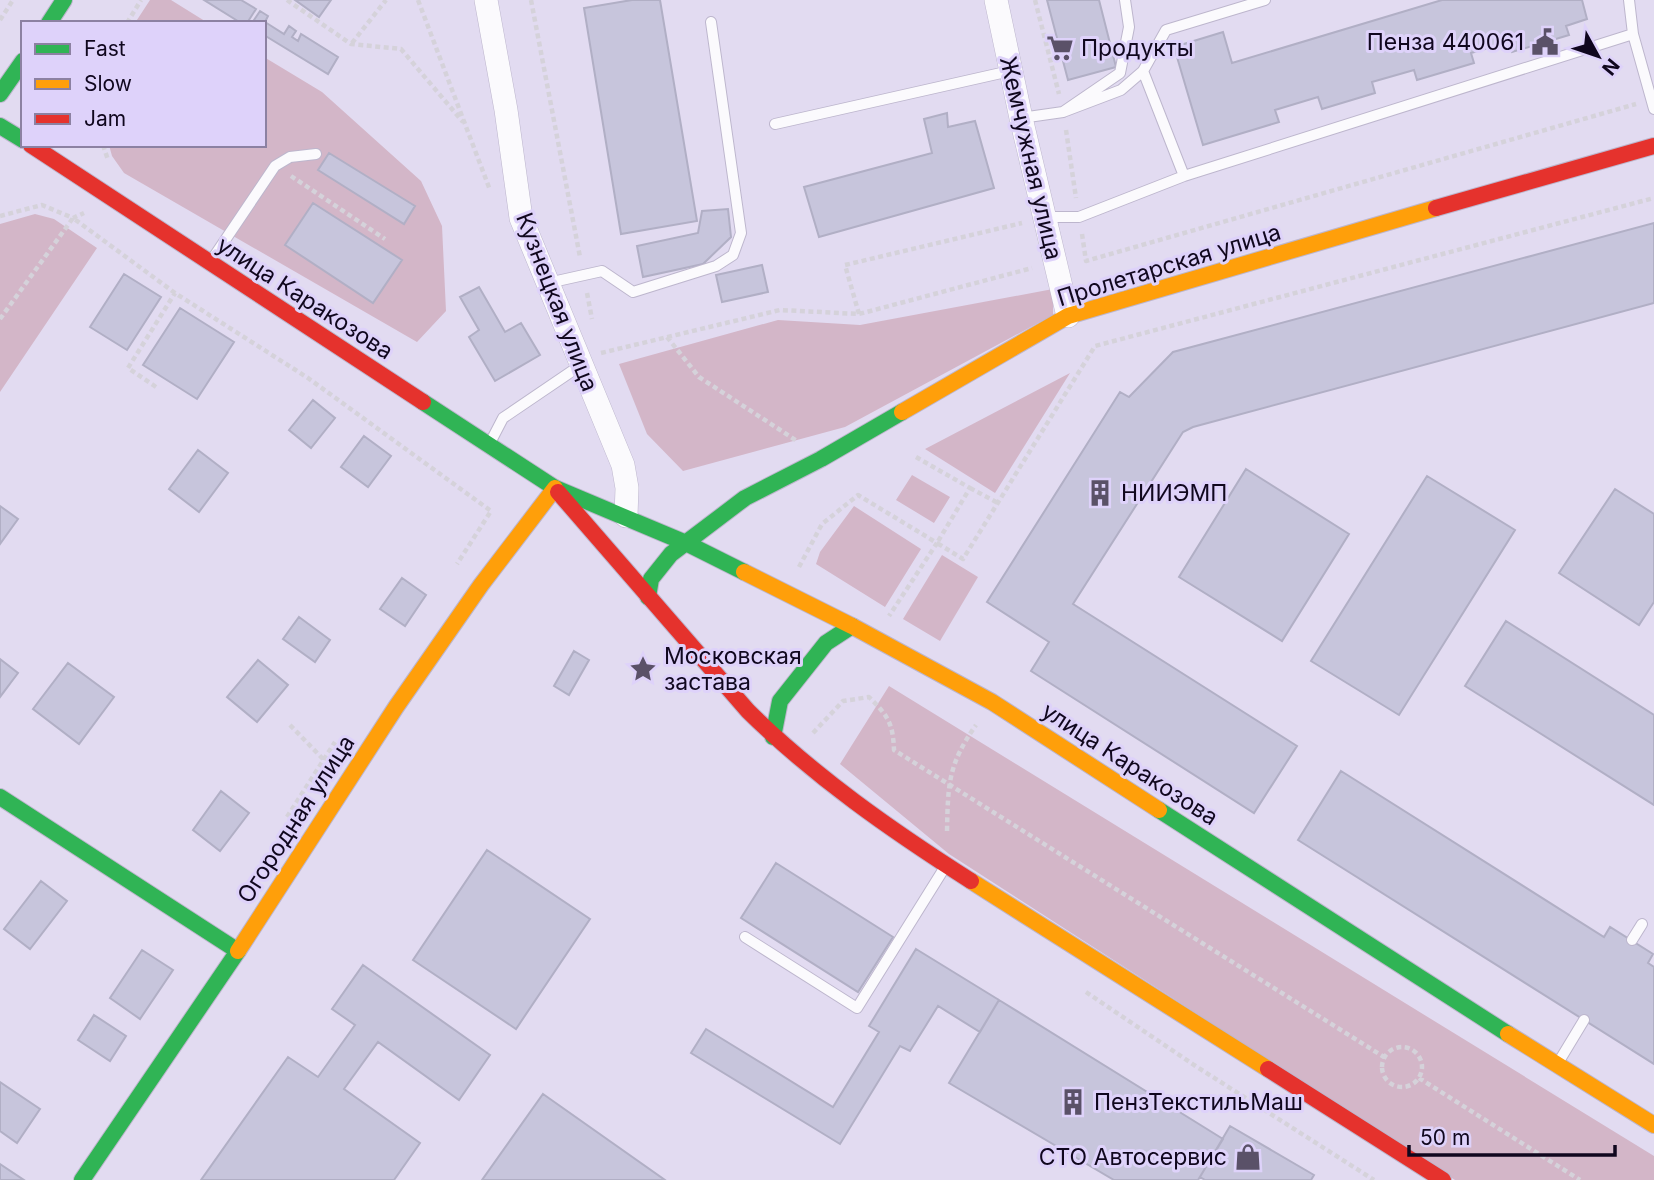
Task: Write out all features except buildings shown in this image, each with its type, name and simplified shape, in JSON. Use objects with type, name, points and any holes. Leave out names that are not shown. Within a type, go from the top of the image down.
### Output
[{"type":"main road","points":[[50,21],[64,0]]},
{"type":"main road","points":[[0,94],[21,64]]},
{"type":"main road","points":[[0,126],[21,139]]},
{"type":"main road","name":"Пролетарская улица","points":[[648,597],[651,579],[671,554],[745,498],[821,459],[1068,316],[1654,146]]},
{"type":"main road","name":"улица Каракозова","points":[[34,147],[555,488],[686,543],[852,626],[992,702],[1556,1065],[1654,1125]]},
{"type":"main road","name":"улица Каракозова","points":[[555,488],[773,737],[838,790],[947,865],[1443,1180]]},
{"type":"main road","name":"Огородная улица","points":[[82,1180],[238,951],[396,707],[481,585],[555,488]]},
{"type":"main road","points":[[773,737],[780,701],[826,643],[852,626]]},
{"type":"main road","points":[[0,797],[238,951]]},
{"type":"street","name":"Кузнецкая улица","points":[[486,0],[506,110],[521,218],[623,465],[627,488],[625,516]]},
{"type":"street","name":"Жемчужная улица","points":[[996,0],[1043,218],[1068,316]]},
{"type":"lane","points":[[1063,112],[1120,73],[1129,27],[1125,0]]},
{"type":"lane","points":[[1021,118],[1063,112],[1121,90],[1143,71],[1166,30],[1265,0]]},
{"type":"lane","points":[[1629,0],[1633,34],[1653,104]]},
{"type":"lane","points":[[548,283],[603,271],[633,292],[716,266],[733,255],[741,233],[711,22]]},
{"type":"lane","points":[[1043,218],[1079,217],[1184,176],[1633,34]]},
{"type":"lane","points":[[775,124],[1010,71]]},
{"type":"lane","points":[[1143,71],[1184,176]]},
{"type":"lane","points":[[209,263],[275,166],[290,157],[316,154]]},
{"type":"lane","points":[[489,445],[503,418],[581,365]]},
{"type":"lane","points":[[745,937],[857,1008],[947,865]]},
{"type":"lane","points":[[1632,940],[1642,924]]},
{"type":"lane","points":[[1556,1065],[1584,1020]]},
{"type":"path","points":[[0,19],[13,0]]},
{"type":"path","points":[[128,21],[141,0]]},
{"type":"path","points":[[287,0],[351,44],[401,49],[466,125]]},
{"type":"path","points":[[351,44],[386,0]]},
{"type":"path","points":[[418,0],[493,198],[521,218]]},
{"type":"path","points":[[1035,0],[1063,112],[1086,261],[1653,104]]},
{"type":"path","points":[[275,166],[385,239]]},
{"type":"path","points":[[858,495],[963,559],[1095,346],[1654,198]]},
{"type":"path","points":[[0,216],[42,205],[73,218],[175,293],[308,378],[491,511],[454,568]]},
{"type":"path","points":[[0,319],[73,218],[85,212]]},
{"type":"path","points":[[859,313],[845,265],[1043,218]]},
{"type":"path","points":[[156,387],[128,368],[175,293]]},
{"type":"path","points":[[667,337],[699,377],[798,441]]},
{"type":"path","points":[[916,457],[998,503]]},
{"type":"path","points":[[883,624],[970,488]]},
{"type":"path","points":[[947,843],[948,782],[961,746],[982,717]]},
{"type":"path","points":[[290,725],[323,759]]},
{"type":"path","points":[[281,826],[339,736]]},
{"type":"path","points":[[894,750],[1384,1057]]},
{"type":"path","points":[[1399,1046],[1412,1049],[1421,1059],[1423,1067],[1419,1078],[1408,1086],[1399,1087],[1389,1083],[1382,1069],[1384,1057],[1399,1046]]},
{"type":"path","points":[[1419,1078],[1580,1180]]},
{"type":"shaded area","points":[[150,0],[171,0],[205,21],[136,21]]},
{"type":"shaded area","points":[[266,58],[322,92],[421,181],[442,226],[446,311],[417,342],[124,173],[112,156],[110,147],[266,147]]},
{"type":"shaded area","points":[[35,214],[54,219],[97,248],[0,392],[0,224]]},
{"type":"shaded area","points":[[1053,289],[1053,315],[845,427],[683,471],[647,434],[619,364],[778,320],[860,325]]},
{"type":"shaded area","points":[[1070,373],[995,493],[925,449]]},
{"type":"shaded area","points":[[912,475],[950,497],[934,523],[896,500]]},
{"type":"shaded area","points":[[854,506],[921,549],[885,607],[816,564],[820,552]]},
{"type":"shaded area","points":[[942,555],[978,577],[940,641],[903,619]]},
{"type":"shaded area","points":[[889,686],[1654,1156],[1654,1180],[1455,1180],[949,854],[840,764]]},
{"type":"traffic: fast","points":[[50,21],[64,0]]},
{"type":"traffic: fast","points":[[0,94],[21,64]]},
{"type":"traffic: fast","points":[[0,126],[21,139]]},
{"type":"traffic: fast","points":[[423,402],[555,488],[686,543],[744,572]]},
{"type":"traffic: fast","points":[[648,597],[651,579],[671,554],[745,498],[821,459],[902,412]]},
{"type":"traffic: fast","points":[[773,737],[780,701],[826,643],[852,626]]},
{"type":"traffic: fast","points":[[0,797],[238,951],[82,1180]]},
{"type":"traffic: fast","points":[[1159,810],[1508,1034]]},
{"type":"traffic: slow","points":[[902,412],[1068,316],[1436,208]]},
{"type":"traffic: slow","points":[[238,951],[396,707],[481,585],[555,488]]},
{"type":"traffic: slow","points":[[744,572],[852,626],[992,702],[1159,810]]},
{"type":"traffic: slow","points":[[971,881],[1268,1069]]},
{"type":"traffic: slow","points":[[1508,1034],[1654,1125]]},
{"type":"traffic: jam","points":[[1436,208],[1654,146]]},
{"type":"traffic: jam","points":[[34,147],[423,402]]},
{"type":"traffic: jam","points":[[558,492],[748,711],[800,758],[855,802],[971,881]]},
{"type":"traffic: jam","points":[[1268,1069],[1443,1180]]},
{"type":"place","name":"Пенза 440061","points":[[1545,42]]},
{"type":"place","name":"Продукты","points":[[1060,48]]},
{"type":"place","name":"НИИЭМП","points":[[1100,493]]},
{"type":"place","name":"Московская застава","points":[[643,669]]},
{"type":"place","name":"ПензТекстильМаш","points":[[1073,1102]]},
{"type":"place","name":"СТО Автосервис","points":[[1248,1157]]}]
